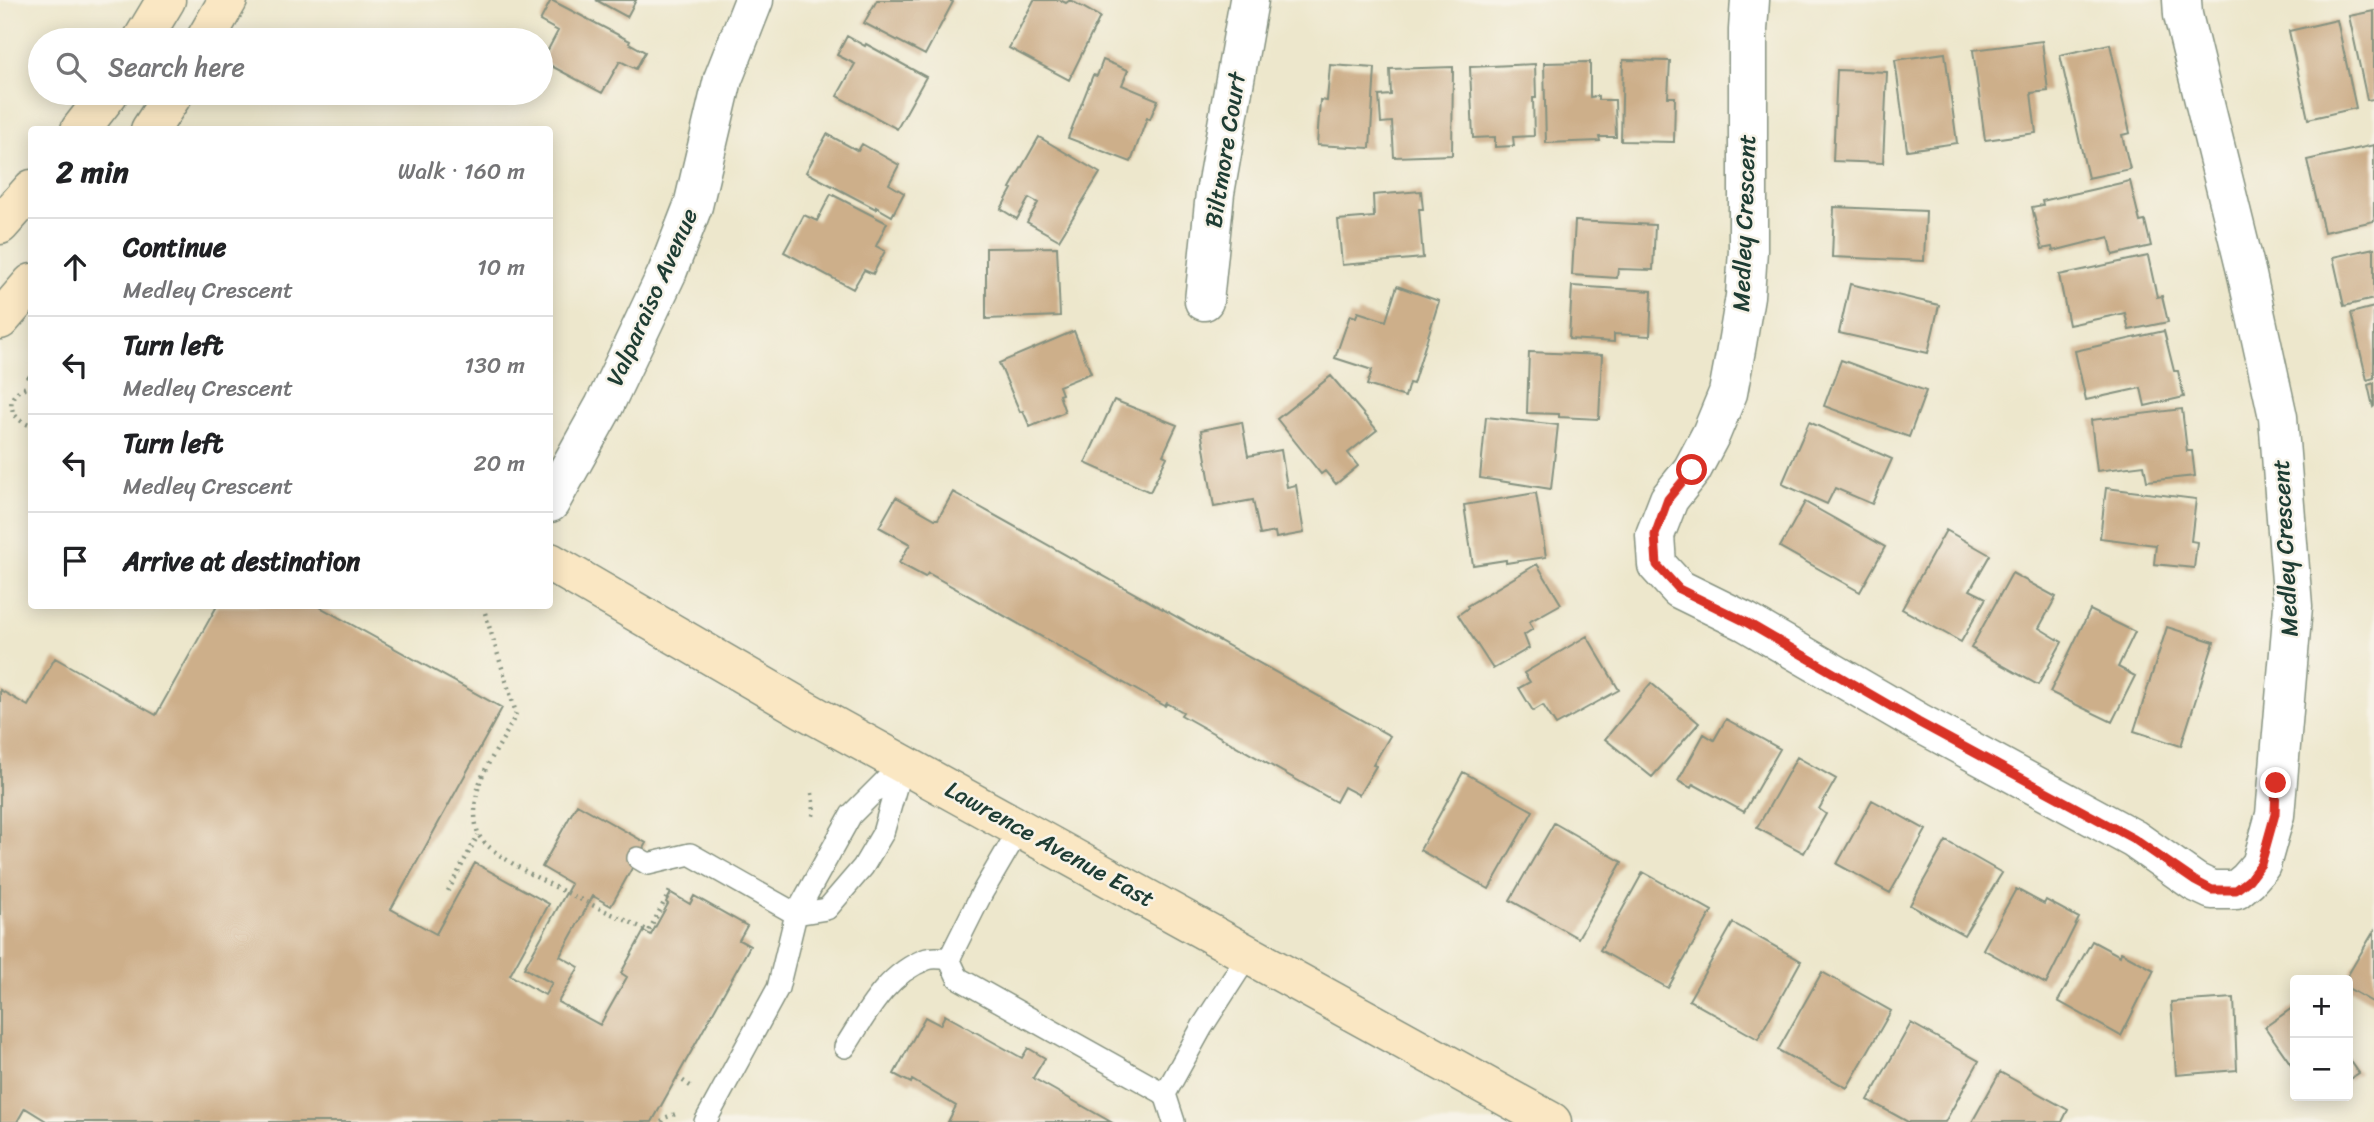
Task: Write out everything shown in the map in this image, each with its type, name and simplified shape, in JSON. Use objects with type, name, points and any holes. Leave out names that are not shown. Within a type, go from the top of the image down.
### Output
[{"type":"main road","points":[[149,28],[166,0]]},
{"type":"main road","points":[[212,28],[228,0]]},
{"type":"main road","points":[[83,126],[100,105]]},
{"type":"main road","points":[[153,126],[166,105]]},
{"type":"main road","name":"Lawrence Avenue East","points":[[553,564],[803,709],[1552,1122]]},
{"type":"street","name":"Valparaiso Avenue","points":[[553,498],[604,406],[667,273],[693,206],[723,79],[754,0]]},
{"type":"street","name":"Biltmore Court","points":[[1204,301],[1216,193],[1249,0]]},
{"type":"street","name":"Medley Crescent","points":[[1751,0],[1748,30],[1748,250],[1745,296],[1728,393],[1692,470],[1668,499],[1655,535],[1657,565],[1679,589],[1746,622],[1918,722],[2134,839],[2195,881],[2212,890],[2236,890],[2249,880],[2261,864],[2275,814],[2292,606],[2278,417],[2248,275],[2183,15],[2182,0]]},
{"type":"lane","points":[[705,1122],[778,988],[796,914],[851,815],[903,762]]},
{"type":"lane","points":[[638,858],[648,864],[690,854],[796,914],[827,909],[863,867],[883,833],[903,762]]},
{"type":"lane","points":[[949,959],[982,893],[1020,828]]},
{"type":"lane","points":[[1174,1122],[1166,1094],[1202,1027],[1249,954]]},
{"type":"lane","points":[[845,1047],[873,1002],[897,976],[928,958],[949,959]]},
{"type":"lane","points":[[949,959],[958,978],[1166,1094]]},
{"type":"path","points":[[28,386],[17,392],[12,399],[11,408],[20,422],[28,425]]},
{"type":"path","points":[[448,891],[478,835],[474,811],[480,783],[511,728],[516,713],[485,613]]},
{"type":"path","points":[[478,835],[517,867],[649,931],[669,889],[678,885]]},
{"type":"path","points":[[677,1077],[696,1089]]},
{"type":"path","points":[[662,1122],[664,1118],[684,1111]]},
{"type":"building","points":[[551,0],[630,41],[629,43],[645,52],[636,69],[620,61],[602,93],[553,67],[553,40],[558,31],[540,21]]},
{"type":"building","points":[[596,0],[636,0],[627,17]]},
{"type":"building","points":[[877,0],[953,2],[925,55],[864,23]]},
{"type":"building","points":[[1034,0],[1060,0],[1066,3],[1070,0],[1100,17],[1069,80],[1009,48]]},
{"type":"building","points":[[2374,11],[2374,99],[2367,100],[2349,16]]},
{"type":"building","points":[[2337,20],[2356,108],[2308,119],[2289,31]]},
{"type":"building","points":[[847,36],[926,77],[897,129],[837,96],[855,64],[837,55]]},
{"type":"building","points":[[2042,41],[2048,91],[2031,93],[2036,133],[1985,140],[1973,50]]},
{"type":"building","points":[[2110,44],[2130,133],[2122,135],[2130,169],[2088,178],[2060,55]]},
{"type":"building","points":[[1945,53],[1957,143],[1907,150],[1895,60]]},
{"type":"building","points":[[1103,60],[1128,70],[1122,85],[1158,100],[1150,119],[1147,118],[1131,162],[1068,138],[1093,75],[1097,76]]},
{"type":"building","points":[[1623,60],[1670,61],[1668,97],[1675,97],[1674,142],[1621,141]]},
{"type":"building","points":[[1590,62],[1590,97],[1615,100],[1616,137],[1599,137],[1600,141],[1546,143],[1544,63]]},
{"type":"building","points":[[1535,64],[1534,136],[1513,137],[1514,146],[1495,147],[1495,137],[1473,138],[1470,67]]},
{"type":"building","points":[[1330,65],[1375,68],[1370,148],[1317,145],[1320,100],[1327,101]]},
{"type":"building","points":[[1453,67],[1452,155],[1394,157],[1392,122],[1381,123],[1379,96],[1391,95],[1390,69]]},
{"type":"building","points":[[1837,70],[1887,72],[1883,163],[1833,161]]},
{"type":"building","points":[[827,134],[858,151],[862,144],[899,165],[889,184],[904,193],[892,216],[806,172]]},
{"type":"building","points":[[1039,137],[1100,173],[1059,240],[1027,222],[1038,203],[1029,198],[1017,219],[1001,209]]},
{"type":"building","points":[[2374,145],[2374,221],[2324,232],[2307,160]]},
{"type":"building","points":[[2130,181],[2140,222],[2145,221],[2151,246],[2113,255],[2109,237],[2053,251],[2052,247],[2042,249],[2032,207],[2043,205],[2042,201]]},
{"type":"building","points":[[1421,191],[1423,209],[1419,209],[1423,258],[1342,265],[1338,220],[1374,217],[1373,195]]},
{"type":"building","points":[[831,194],[887,223],[876,246],[885,251],[873,274],[864,270],[853,289],[784,252],[804,215],[817,221]]},
{"type":"building","points":[[1834,207],[1926,211],[1924,261],[1832,257]]},
{"type":"building","points":[[1575,221],[1655,225],[1653,270],[1618,269],[1617,278],[1572,275]]},
{"type":"building","points":[[1057,247],[1060,316],[986,319],[986,248]]},
{"type":"building","points":[[2374,248],[2374,299],[2344,306],[2333,257]]},
{"type":"building","points":[[2148,256],[2157,297],[2162,296],[2168,322],[2129,330],[2125,313],[2069,325],[2059,275]]},
{"type":"building","points":[[1850,284],[1939,305],[1928,353],[1839,333]]},
{"type":"building","points":[[1397,286],[1439,301],[1413,384],[1409,383],[1405,397],[1367,385],[1372,370],[1335,358],[1350,315],[1356,317],[1358,312],[1386,321]]},
{"type":"building","points":[[1572,286],[1652,291],[1650,336],[1614,334],[1614,342],[1569,339]]},
{"type":"building","points":[[2374,307],[2374,378],[2367,380],[2351,313]]},
{"type":"building","points":[[1074,331],[1091,373],[1059,386],[1065,412],[1030,427],[1023,411],[1020,412],[999,363]]},
{"type":"building","points":[[2164,331],[2184,397],[2145,406],[2141,388],[2086,400],[2075,351]]},
{"type":"building","points":[[1529,352],[1602,355],[1599,419],[1527,413]]},
{"type":"building","points":[[1841,360],[1926,391],[1909,437],[1824,406]]},
{"type":"building","points":[[1331,376],[1377,430],[1348,453],[1358,466],[1336,484],[1325,471],[1321,474],[1277,419]]},
{"type":"building","points":[[2374,383],[2374,406],[2373,407],[2368,385]]},
{"type":"building","points":[[1114,400],[1177,425],[1163,455],[1167,457],[1150,492],[1085,463]]},
{"type":"building","points":[[2182,409],[2187,451],[2192,451],[2195,476],[2147,481],[2144,465],[2097,471],[2091,420]]},
{"type":"building","points":[[1486,417],[1558,425],[1551,489],[1480,478]]},
{"type":"building","points":[[1242,422],[1248,456],[1281,450],[1287,487],[1296,485],[1304,533],[1276,538],[1275,532],[1260,535],[1253,500],[1214,507],[1201,430]]},
{"type":"building","points":[[1809,422],[1892,459],[1872,504],[1835,488],[1827,504],[1782,484]]},
{"type":"building","points":[[2106,488],[2196,499],[2191,541],[2197,542],[2194,568],[2154,564],[2156,545],[2100,538]]},
{"type":"building","points":[[953,492],[1390,736],[1359,795],[1344,787],[1336,802],[1181,715],[1183,712],[1167,703],[1165,706],[928,573],[925,577],[899,563],[910,544],[879,527],[896,497],[938,519]]},
{"type":"building","points":[[1536,493],[1546,557],[1473,565],[1464,505]]},
{"type":"building","points":[[1805,502],[1885,547],[1860,592],[1780,547]]},
{"type":"building","points":[[1946,530],[1990,555],[1970,590],[1986,598],[1961,642],[1902,609]]},
{"type":"building","points":[[1537,564],[1561,604],[1529,622],[1533,629],[1524,635],[1529,648],[1493,669],[1458,615],[1468,608],[1467,606]]},
{"type":"building","points":[[2012,573],[2056,597],[2039,628],[2062,642],[2038,685],[1971,648]]},
{"type":"building","points":[[215,609],[323,609],[502,708],[391,909],[436,934],[475,863],[549,904],[510,975],[545,995],[552,983],[524,968],[571,884],[542,867],[577,804],[646,843],[611,906],[593,896],[560,956],[579,967],[558,1002],[600,1025],[627,977],[621,973],[644,931],[651,935],[671,893],[690,904],[694,896],[747,926],[739,940],[750,946],[652,1122],[48,1122],[25,1108],[17,1122],[0,1122],[0,690],[28,706],[55,658],[156,715]]},
{"type":"building","points":[[2090,610],[2135,632],[2118,667],[2135,676],[2112,722],[2050,692]]},
{"type":"building","points":[[2167,627],[2214,642],[2181,746],[2134,731]]},
{"type":"building","points":[[1587,636],[1619,690],[1556,725],[1543,705],[1533,711],[1519,688],[1530,682],[1524,673]]},
{"type":"building","points":[[1651,683],[1699,723],[1652,777],[1605,739]]},
{"type":"building","points":[[1726,719],[1780,749],[1744,812],[1693,784],[1691,788],[1678,781],[1704,734],[1714,740]]},
{"type":"building","points":[[1797,757],[1836,779],[1819,809],[1826,814],[1804,853],[1757,828]]},
{"type":"building","points":[[1463,772],[1533,811],[1489,889],[1420,850]]},
{"type":"building","points":[[1872,800],[1926,830],[1890,893],[1837,864]]},
{"type":"building","points":[[1554,823],[1622,862],[1578,938],[1510,900]]},
{"type":"building","points":[[1946,841],[2002,873],[1964,935],[1910,905]]},
{"type":"building","points":[[1643,872],[1712,911],[1668,988],[1600,950]]},
{"type":"building","points":[[2016,889],[2044,904],[2046,900],[2079,918],[2046,984],[1983,949]]},
{"type":"building","points":[[1733,923],[1801,961],[1758,1039],[1689,1000]]},
{"type":"building","points":[[2374,931],[2374,1003],[2353,991],[2353,975],[2348,975]]},
{"type":"building","points":[[2092,941],[2120,956],[2121,952],[2154,970],[2121,1036],[2058,1001]]},
{"type":"building","points":[[1822,972],[1891,1011],[1847,1088],[1778,1050]]},
{"type":"building","points":[[2234,998],[2237,1070],[2176,1075],[2171,1002]]},
{"type":"building","points":[[2290,1010],[2290,1063],[2265,1027]]},
{"type":"building","points":[[945,1015],[1022,1058],[1028,1048],[1045,1058],[1033,1078],[1111,1122],[948,1122],[956,1106],[912,1080],[911,1083],[894,1074],[925,1017],[940,1025]]},
{"type":"building","points":[[1911,1023],[1979,1061],[1945,1122],[1908,1122],[1868,1100]]},
{"type":"building","points":[[2353,1064],[2359,1073],[2353,1077]]},
{"type":"building","points":[[2000,1072],[2068,1110],[2062,1122],[1972,1122]]},
{"type":"route","points":[[1692,470],[1668,499],[1655,535],[1657,565],[1679,589],[1746,622],[1918,722],[2134,839],[2195,881],[2212,890],[2236,890],[2249,880],[2261,864],[2275,814],[2276,783]]}]
